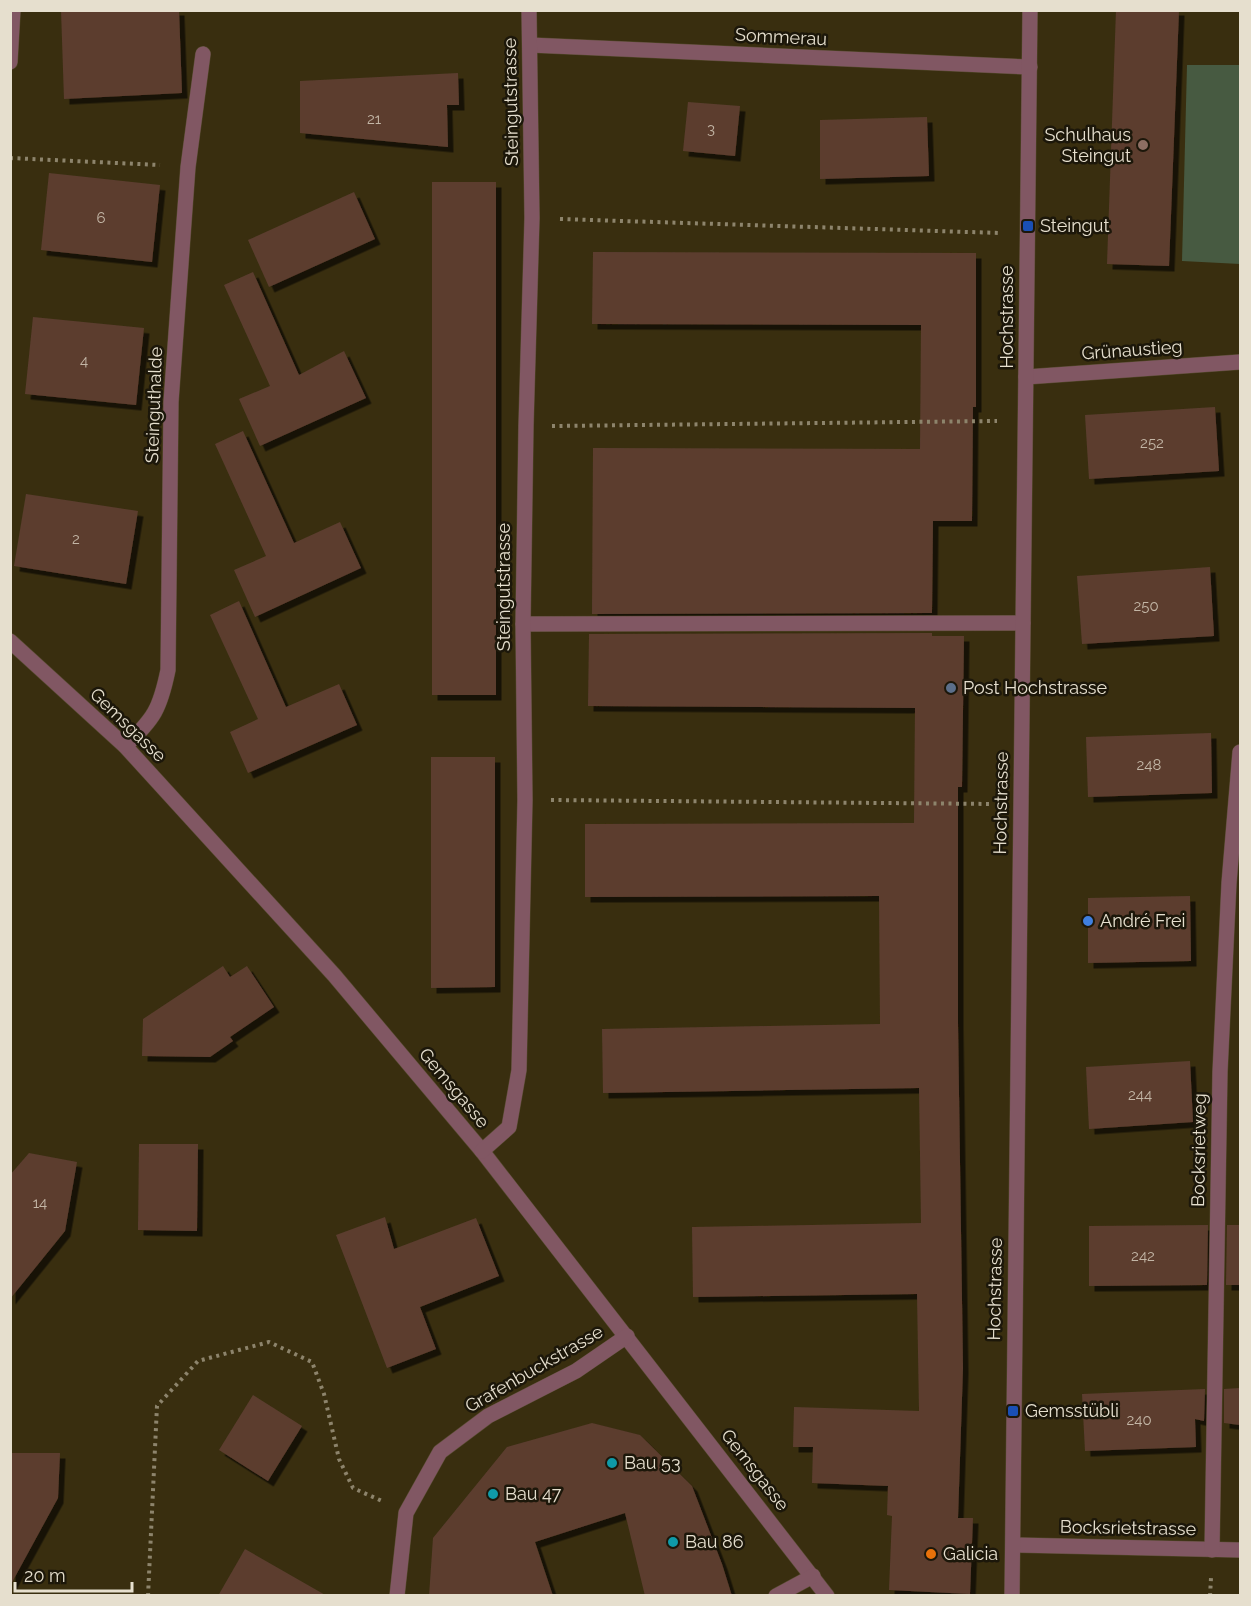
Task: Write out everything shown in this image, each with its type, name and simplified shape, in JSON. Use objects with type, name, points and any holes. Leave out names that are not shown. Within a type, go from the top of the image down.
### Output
[{"type":"street","points":[[10,62],[14,10]]},
{"type":"street","name":"Steingutstrasse","points":[[482,1151],[509,1127],[519,1070],[525,800],[523,624],[526,426],[532,218],[529,10]]},
{"type":"street","name":"Hochstrasse","points":[[1012,1596],[1030,10]]},
{"type":"street","name":"Sommerau","points":[[530,45],[1030,67]]},
{"type":"street","name":"Steinguthalde","points":[[125,746],[145,728],[161,702],[168,670],[171,402],[188,167],[203,54]]},
{"type":"street","name":"Grünaustieg","points":[[1026,377],[1240,362]]},
{"type":"street","points":[[523,624],[1023,623]]},
{"type":"street","name":"Gemsgasse","points":[[10,641],[125,746],[334,975],[482,1151],[827,1596]]},
{"type":"street","name":"Bocksrietweg","points":[[1212,1550],[1220,1072],[1229,883],[1240,752]]},
{"type":"street","name":"Grafenbuckstrasse","points":[[397,1596],[406,1513],[440,1452],[488,1416],[576,1371],[627,1336]]},
{"type":"street","name":"Bocksrietstrasse","points":[[1014,1545],[1240,1550]]},
{"type":"street","points":[[776,1596],[813,1576]]},
{"type":"path","points":[[10,158],[188,167]]},
{"type":"path","points":[[532,218],[1028,234]]},
{"type":"path","points":[[526,426],[1025,421]]},
{"type":"path","points":[[525,800],[1021,804]]},
{"type":"path","points":[[148,1596],[157,1406],[198,1361],[269,1342],[312,1362],[324,1394],[339,1459],[353,1488],[406,1513]]},
{"type":"green space","points":[[1187,65],[1240,65],[1240,264],[1182,261]]},
{"type":"building","points":[[61,10],[179,10],[182,93],[64,99]]},
{"type":"building","name":"Schulhaus Steingut","points":[[1116,10],[1179,10],[1169,266],[1107,264]]},
{"type":"building","points":[[458,73],[459,105],[447,105],[448,147],[300,133],[300,81]]},
{"type":"building","points":[[688,102],[740,106],[735,156],[683,151]]},
{"type":"building","points":[[927,117],[929,176],[820,179],[820,120]]},
{"type":"building","points":[[49,173],[160,185],[152,262],[41,250]]},
{"type":"building","points":[[432,182],[496,182],[496,695],[432,695]]},
{"type":"building","points":[[354,192],[375,239],[269,287],[248,240]]},
{"type":"building","points":[[593,252],[976,253],[976,407],[973,407],[972,521],[933,521],[932,613],[592,614],[593,448],[920,449],[921,325],[592,324]]},
{"type":"building","points":[[253,272],[299,375],[344,351],[366,398],[260,446],[239,399],[270,386],[224,285]]},
{"type":"building","points":[[33,317],[144,328],[136,405],[25,394]]},
{"type":"building","points":[[1215,407],[1219,471],[1089,479],[1085,415]]},
{"type":"building","points":[[243,431],[294,543],[340,522],[361,568],[255,617],[234,570],[266,556],[215,444]]},
{"type":"building","points":[[26,494],[138,511],[126,584],[14,566]]},
{"type":"building","points":[[1210,567],[1214,636],[1082,644],[1077,576]]},
{"type":"building","points":[[239,601],[286,707],[339,684],[357,725],[248,773],[230,732],[258,719],[210,615]]},
{"type":"building","points":[[932,633],[932,636],[964,636],[962,787],[958,787],[958,1023],[963,1368],[958,1518],[973,1518],[970,1594],[889,1590],[892,1516],[887,1515],[888,1486],[812,1483],[813,1447],[793,1447],[794,1407],[919,1411],[917,1294],[693,1297],[692,1227],[921,1223],[919,1088],[603,1093],[602,1029],[880,1024],[879,896],[585,897],[585,824],[914,823],[915,708],[588,706],[589,634]]},
{"type":"building","points":[[1211,733],[1212,793],[1088,797],[1086,737]]},
{"type":"building","points":[[431,757],[495,757],[495,987],[431,988]]},
{"type":"building","points":[[1190,896],[1191,961],[1088,963],[1088,898]]},
{"type":"building","points":[[223,966],[230,977],[247,966],[274,1007],[230,1037],[233,1041],[210,1057],[142,1056],[143,1019]]},
{"type":"building","points":[[1190,1061],[1193,1122],[1089,1129],[1086,1067]]},
{"type":"building","points":[[139,1144],[198,1144],[197,1231],[138,1230]]},
{"type":"building","points":[[29,1153],[77,1162],[65,1231],[10,1299],[10,1175]]},
{"type":"building","points":[[385,1217],[394,1249],[476,1218],[499,1276],[420,1307],[436,1349],[387,1368],[336,1235]]},
{"type":"building","points":[[1208,1225],[1207,1285],[1089,1286],[1089,1226]]},
{"type":"building","points":[[1227,1225],[1240,1225],[1240,1285],[1226,1285]]},
{"type":"building","points":[[1240,1388],[1240,1425],[1224,1423],[1224,1389]]},
{"type":"building","points":[[1205,1389],[1204,1421],[1195,1419],[1196,1447],[1085,1451],[1082,1394]]},
{"type":"building","points":[[253,1395],[302,1426],[268,1481],[219,1450]]},
{"type":"building","points":[[592,1423],[640,1435],[692,1486],[732,1596],[645,1596],[625,1513],[535,1542],[553,1596],[429,1596],[433,1538],[507,1447]]},
{"type":"building","points":[[10,1453],[60,1453],[58,1498],[10,1586]]},
{"type":"building","points":[[245,1549],[327,1596],[218,1596]]},
{"type":"place","name":"Schulhaus Steingut","points":[[1143,145]]},
{"type":"place","name":"Steingut","points":[[1028,226]]},
{"type":"place","name":"Post Hochstrasse","points":[[951,688]]},
{"type":"place","name":"André Frei","points":[[1088,921]]},
{"type":"place","name":"Gemsstübli","points":[[1013,1411]]},
{"type":"place","name":"Bau 53","points":[[612,1463]]},
{"type":"place","name":"Bau 47","points":[[493,1494]]},
{"type":"place","name":"Bau 86","points":[[673,1542]]},
{"type":"place","name":"Galicia","points":[[931,1554]]}]
